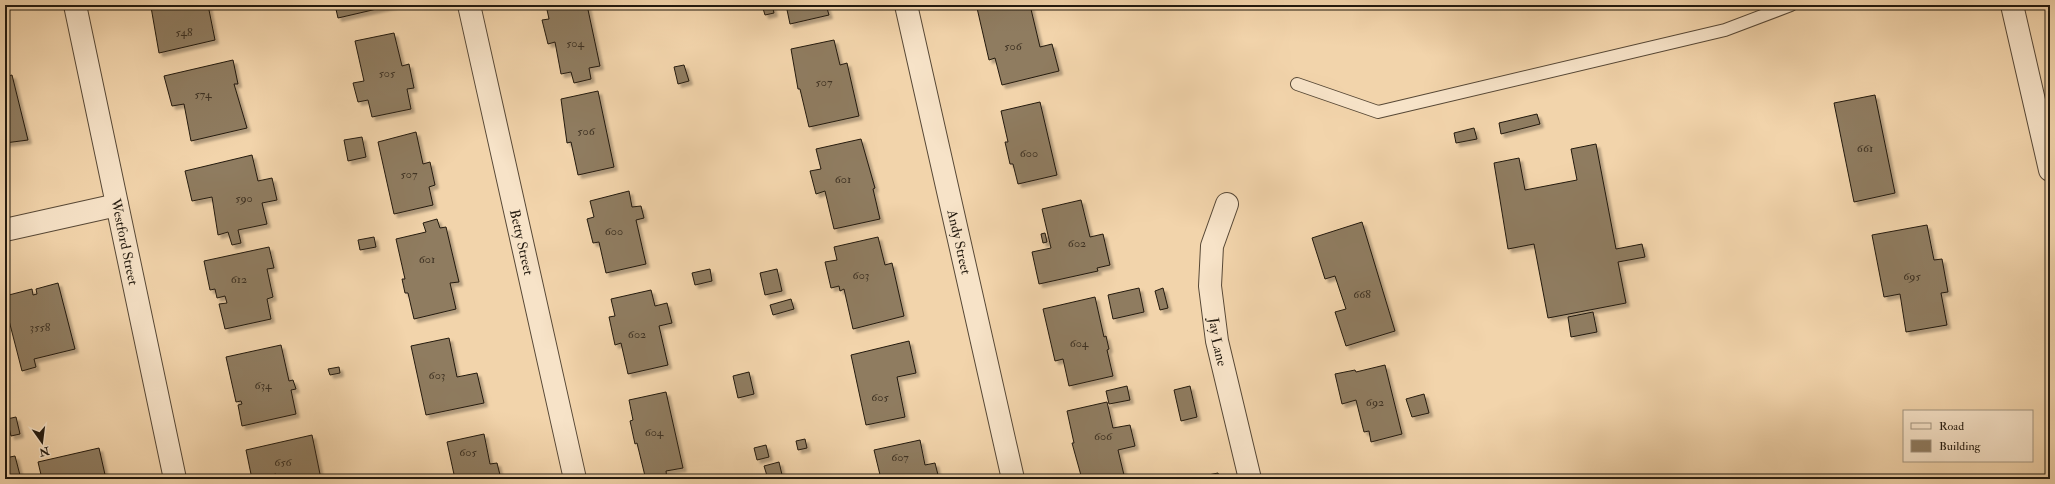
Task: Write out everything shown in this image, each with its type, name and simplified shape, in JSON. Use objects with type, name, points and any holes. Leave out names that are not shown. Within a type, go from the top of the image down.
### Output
[{"type":"street","name":"Westford Street","points":[[75,5],[175,479]]},
{"type":"street","name":"Betty Street","points":[[470,5],[575,479]]},
{"type":"street","name":"Andy Street","points":[[906,5],[1013,479]]},
{"type":"street","points":[[2012,5],[2050,170]]},
{"type":"street","name":"Jay Lane","points":[[1227,204],[1212,246],[1210,286],[1217,341],[1250,479]]},
{"type":"street","points":[[5,230],[117,205]]},
{"type":"lane","points":[[1297,84],[1378,112],[1725,30],[1791,5]]},
{"type":"building","points":[[155,5],[208,5],[215,40],[159,53],[151,7]]},
{"type":"building","points":[[335,5],[394,5],[338,18]]},
{"type":"building","points":[[546,5],[587,5],[600,66],[589,68],[591,79],[574,83],[571,72],[561,74],[555,42],[548,44],[542,20],[549,19]]},
{"type":"building","points":[[762,5],[772,5],[774,13],[765,15]]},
{"type":"building","points":[[786,5],[826,5],[829,15],[790,24]]},
{"type":"building","points":[[987,5],[1030,5],[1040,47],[1052,44],[1059,71],[1002,85],[995,58],[989,60],[977,8]]},
{"type":"building","points":[[394,33],[402,66],[409,64],[414,88],[407,89],[411,109],[372,117],[368,100],[358,102],[353,83],[364,81],[355,41]]},
{"type":"building","points":[[834,40],[840,65],[847,63],[859,116],[809,127],[800,89],[798,89],[791,49]]},
{"type":"building","points":[[233,60],[238,84],[234,84],[247,128],[191,141],[184,104],[172,106],[164,76]]},
{"type":"building","points":[[684,65],[689,81],[678,84],[674,67]]},
{"type":"building","points":[[12,75],[28,140],[5,143],[5,77]]},
{"type":"building","points":[[598,91],[614,167],[578,175],[571,142],[567,143],[561,99]]},
{"type":"building","points":[[1875,95],[1895,193],[1854,202],[1834,103]]},
{"type":"building","points":[[1040,102],[1057,175],[1018,184],[1013,164],[1010,164],[1005,142],[1008,142],[1001,111]]},
{"type":"building","points":[[1537,114],[1540,124],[1501,134],[1499,123]]},
{"type":"building","points":[[1474,128],[1477,139],[1456,143],[1454,133]]},
{"type":"building","points":[[416,132],[423,164],[430,162],[435,185],[429,187],[433,205],[394,214],[378,142]]},
{"type":"building","points":[[362,137],[366,157],[348,161],[344,140]]},
{"type":"building","points":[[861,139],[875,188],[873,189],[880,219],[834,229],[825,191],[816,194],[810,171],[821,169],[816,149]]},
{"type":"building","points":[[1596,144],[1616,249],[1642,244],[1645,257],[1618,262],[1626,303],[1548,318],[1534,244],[1508,249],[1494,163],[1519,158],[1525,190],[1577,180],[1571,149]]},
{"type":"building","points":[[252,155],[258,181],[272,178],[277,200],[262,203],[267,224],[238,230],[241,243],[232,245],[228,232],[218,235],[212,197],[192,201],[185,171]]},
{"type":"building","points":[[629,191],[632,207],[641,206],[644,218],[636,220],[646,264],[606,273],[599,242],[593,243],[587,219],[594,217],[590,201]]},
{"type":"building","points":[[1081,200],[1090,237],[1103,234],[1110,265],[1097,268],[1098,271],[1039,284],[1032,252],[1051,248],[1042,209]]},
{"type":"building","points":[[437,219],[440,228],[446,227],[459,282],[450,283],[456,309],[414,319],[408,293],[405,293],[402,279],[405,279],[396,239],[426,232],[423,223]]},
{"type":"building","points":[[1362,222],[1395,331],[1346,346],[1335,312],[1346,309],[1335,276],[1325,279],[1312,238]]},
{"type":"building","points":[[1927,225],[1934,260],[1942,259],[1948,292],[1941,293],[1947,325],[1906,332],[1900,294],[1884,297],[1872,235]]},
{"type":"building","points":[[1045,233],[1047,242],[1043,243],[1041,234]]},
{"type":"building","points":[[374,237],[376,247],[360,250],[358,240]]},
{"type":"building","points":[[878,237],[885,265],[892,263],[904,316],[853,329],[844,289],[840,291],[839,286],[831,288],[825,262],[837,260],[834,247]]},
{"type":"building","points":[[269,247],[274,268],[267,269],[273,297],[267,299],[271,319],[225,329],[219,304],[227,303],[225,296],[217,298],[215,289],[210,290],[204,261]]},
{"type":"building","points":[[710,269],[712,281],[695,285],[692,273]]},
{"type":"building","points":[[777,269],[782,291],[765,295],[760,273]]},
{"type":"building","points":[[58,283],[75,349],[34,359],[36,367],[22,371],[5,305],[5,296],[32,289],[33,295],[37,294],[36,289]]},
{"type":"building","points":[[1139,288],[1144,312],[1113,319],[1108,295]]},
{"type":"building","points":[[1163,288],[1168,308],[1160,310],[1155,291]]},
{"type":"building","points":[[651,290],[655,306],[667,303],[672,323],[659,326],[668,365],[628,374],[621,343],[615,345],[609,317],[615,316],[611,299]]},
{"type":"building","points":[[1095,297],[1104,337],[1106,336],[1109,349],[1107,350],[1113,376],[1069,386],[1063,359],[1055,361],[1043,309]]},
{"type":"building","points":[[791,299],[794,309],[773,315],[770,305]]},
{"type":"building","points":[[1593,312],[1597,332],[1571,337],[1568,317]]},
{"type":"building","points":[[449,338],[457,377],[477,373],[484,403],[426,415],[411,346]]},
{"type":"building","points":[[909,341],[916,373],[897,377],[905,417],[866,425],[851,355]]},
{"type":"building","points":[[281,345],[289,381],[293,380],[296,389],[291,390],[296,414],[242,426],[238,405],[242,404],[241,401],[236,402],[226,357]]},
{"type":"building","points":[[1385,365],[1402,434],[1371,442],[1369,431],[1364,432],[1356,400],[1342,404],[1335,374],[1355,370],[1356,372]]},
{"type":"building","points":[[339,367],[340,373],[330,375],[328,369]]},
{"type":"building","points":[[749,372],[754,394],[738,398],[733,376]]},
{"type":"building","points":[[1127,386],[1130,400],[1109,404],[1106,391]]},
{"type":"building","points":[[1190,386],[1197,417],[1181,421],[1174,390]]},
{"type":"building","points":[[666,392],[683,468],[666,471],[667,479],[651,479],[650,475],[645,476],[637,443],[635,444],[630,421],[633,420],[629,400]]},
{"type":"building","points":[[1424,394],[1429,413],[1412,417],[1406,399]]},
{"type":"building","points":[[1107,402],[1113,428],[1130,425],[1135,446],[1118,450],[1124,475],[1108,479],[1082,479],[1072,443],[1074,443],[1067,411]]},
{"type":"building","points":[[16,417],[20,434],[11,436],[7,419]]},
{"type":"building","points":[[484,434],[490,464],[497,463],[501,479],[455,479],[447,442]]},
{"type":"building","points":[[312,435],[321,479],[277,479],[276,474],[252,479],[246,450]]},
{"type":"building","points":[[805,439],[807,448],[798,450],[796,441]]},
{"type":"building","points":[[920,440],[925,465],[935,463],[939,479],[881,479],[874,450]]},
{"type":"building","points":[[766,445],[769,457],[757,460],[754,448]]},
{"type":"building","points":[[99,448],[106,479],[42,479],[38,462]]},
{"type":"building","points":[[15,456],[21,479],[5,479],[5,458]]},
{"type":"building","points":[[779,462],[783,479],[768,479],[764,466]]},
{"type":"building","points":[[1218,473],[1220,479],[1209,479],[1208,475]]},
{"type":"building","points":[[136,475],[137,479],[131,479],[130,476]]}]
